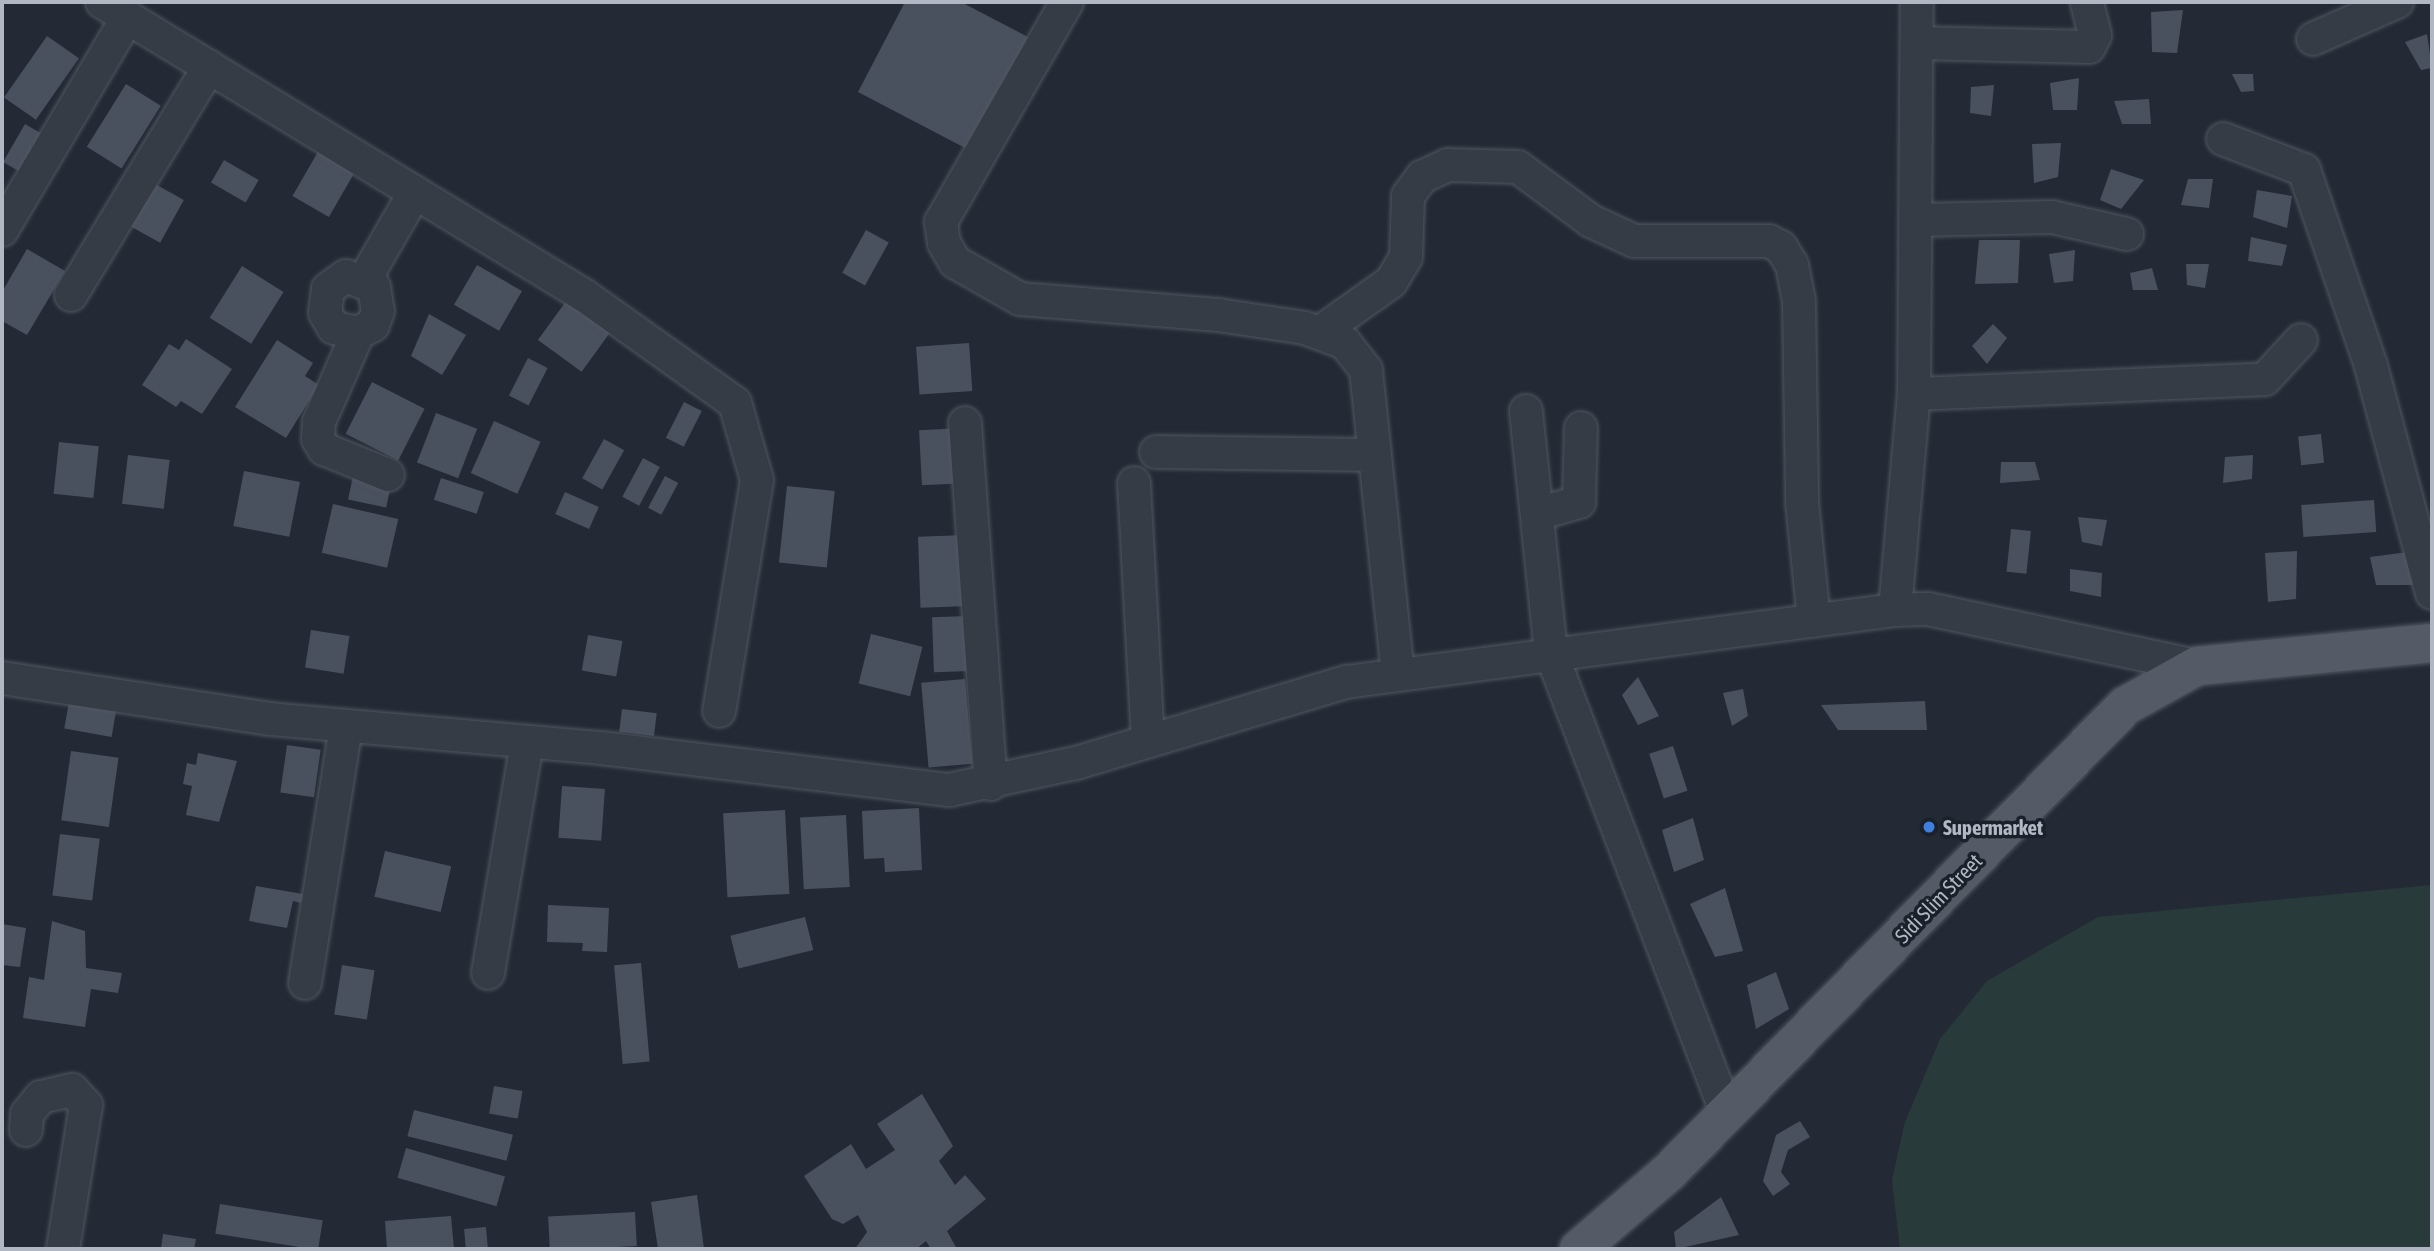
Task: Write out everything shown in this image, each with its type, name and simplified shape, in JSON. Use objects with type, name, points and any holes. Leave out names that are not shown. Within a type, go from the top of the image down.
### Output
[{"type":"main road","name":"Sidi Slim Street","points":[[1578,1249],[1727,1114],[2125,706],[2197,666],[2432,643]]},
{"type":"street","points":[[1067,2],[941,222],[955,262],[1020,299],[1120,303],[1319,333],[1345,343],[1366,370],[1398,672]]},
{"type":"street","points":[[1895,610],[1914,394],[1918,220],[1917,2]]},
{"type":"street","points":[[1916,43],[2088,47],[2095,35],[2087,2]]},
{"type":"street","points":[[2313,39],[2397,2]]},
{"type":"street","points":[[2,230],[115,10],[585,296],[735,403],[757,480],[719,712]]},
{"type":"street","points":[[71,295],[209,67]]},
{"type":"street","points":[[2223,139],[2304,170],[2371,366],[2432,593]]},
{"type":"street","points":[[1319,333],[1391,282],[1406,257],[1408,196],[1422,177],[1448,165],[1518,167],[1591,221],[1634,241],[1769,241],[1781,247],[1792,265],[1798,302],[1802,502],[1814,620]]},
{"type":"street","points":[[365,279],[415,192]]},
{"type":"street","points":[[1918,220],[2052,217],[2127,234]]},
{"type":"street","points":[[358,333],[331,325],[324,300],[341,278],[365,279],[377,292],[378,311],[373,325],[358,333],[319,422],[318,439],[324,449],[388,475]]},
{"type":"street","points":[[1914,394],[2265,379],[2301,340]]},
{"type":"street","points":[[1526,411],[1552,653],[1727,1114]]},
{"type":"street","points":[[965,423],[991,784]]},
{"type":"street","points":[[1537,514],[1579,502],[1581,428]]},
{"type":"street","points":[[1156,452],[1375,455]]},
{"type":"street","points":[[1134,483],[1148,741]]},
{"type":"street","points":[[2,678],[346,726],[527,742],[904,787],[991,784],[1398,672],[1895,610],[1981,619],[2197,666]]},
{"type":"street","points":[[305,984],[346,726]]},
{"type":"street","points":[[488,973],[527,742]]},
{"type":"street","points":[[26,1129],[27,1114],[41,1097],[72,1090],[81,1096],[85,1130],[63,1249]]},
{"type":"shaded area","points":[[2432,885],[2432,1249],[1900,1249],[1892,1180],[1905,1122],[1940,1039],[1987,981],[2098,917]]},
{"type":"building","points":[[905,2],[961,2],[1028,37],[969,150],[858,92]]},
{"type":"building","points":[[2183,10],[2177,53],[2152,52],[2151,12]]},
{"type":"building","points":[[2427,34],[2432,68],[2421,70],[2405,42]]},
{"type":"building","points":[[47,36],[79,58],[36,120],[4,97]]},
{"type":"building","points":[[2232,74],[2253,74],[2254,91],[2241,92]]},
{"type":"building","points":[[2079,78],[2077,110],[2053,110],[2050,83]]},
{"type":"building","points":[[126,84],[161,106],[122,168],[87,147]]},
{"type":"building","points":[[1994,85],[1991,116],[1970,113],[1971,87]]},
{"type":"building","points":[[2149,99],[2151,124],[2122,124],[2114,101]]},
{"type":"building","points":[[25,124],[42,134],[20,172],[3,162]]},
{"type":"building","points":[[2061,143],[2058,177],[2034,183],[2032,144]]},
{"type":"building","points":[[319,150],[355,171],[329,217],[292,196]]},
{"type":"building","points":[[224,160],[259,180],[246,203],[211,183]]},
{"type":"building","points":[[2111,169],[2144,180],[2121,209],[2100,200]]},
{"type":"building","points":[[2188,179],[2213,179],[2209,208],[2181,205]]},
{"type":"building","points":[[155,184],[184,200],[160,243],[131,227]]},
{"type":"building","points":[[2257,190],[2292,196],[2287,228],[2253,217]]},
{"type":"building","points":[[866,230],[889,243],[865,285],[842,273]]},
{"type":"building","points":[[2251,237],[2287,245],[2282,266],[2248,261]]},
{"type":"building","points":[[1979,240],[2020,240],[2018,283],[1975,284]]},
{"type":"building","points":[[27,249],[65,271],[27,335],[2,321],[2,292]]},
{"type":"building","points":[[2075,250],[2073,281],[2054,283],[2049,254]]},
{"type":"building","points":[[2186,264],[2209,264],[2205,288],[2187,285]]},
{"type":"building","points":[[477,265],[522,291],[499,331],[454,305]]},
{"type":"building","points":[[242,266],[284,292],[251,344],[210,318]]},
{"type":"building","points":[[2152,268],[2158,290],[2133,290],[2130,273]]},
{"type":"building","points":[[572,293],[616,325],[582,372],[538,340]]},
{"type":"building","points":[[429,314],[466,335],[442,375],[411,356]]},
{"type":"building","points":[[1993,324],[2007,338],[1987,364],[1972,346]]},
{"type":"building","points":[[186,339],[232,369],[202,414],[181,401],[176,407],[142,385],[169,344],[179,350]]},
{"type":"building","points":[[277,340],[313,363],[305,376],[319,385],[286,438],[235,407]]},
{"type":"building","points":[[969,343],[972,391],[919,395],[916,347]]},
{"type":"building","points":[[528,358],[548,368],[529,405],[509,395]]},
{"type":"building","points":[[372,382],[425,409],[398,460],[346,434]]},
{"type":"building","points":[[684,402],[702,411],[684,447],[666,438]]},
{"type":"building","points":[[436,413],[477,429],[458,478],[417,462]]},
{"type":"building","points":[[494,421],[541,442],[517,494],[471,473]]},
{"type":"building","points":[[964,428],[967,483],[922,485],[919,430]]},
{"type":"building","points":[[2321,434],[2324,463],[2301,465],[2298,436]]},
{"type":"building","points":[[604,439],[624,450],[602,490],[582,478]]},
{"type":"building","points":[[59,442],[99,446],[93,498],[54,494]]},
{"type":"building","points":[[128,455],[170,460],[164,509],[122,504]]},
{"type":"building","points":[[2253,455],[2252,479],[2223,483],[2225,457]]},
{"type":"building","points":[[643,458],[660,467],[639,506],[622,497]]},
{"type":"building","points":[[2001,462],[2035,462],[2040,480],[2000,483]]},
{"type":"building","points":[[244,471],[300,482],[289,537],[233,526]]},
{"type":"building","points":[[353,476],[391,484],[386,508],[348,499]]},
{"type":"building","points":[[665,476],[678,483],[661,515],[648,508]]},
{"type":"building","points":[[441,478],[484,492],[477,514],[434,500]]},
{"type":"building","points":[[787,486],[835,491],[827,568],[779,563]]},
{"type":"building","points":[[565,492],[599,507],[589,529],[555,514]]},
{"type":"building","points":[[2374,500],[2376,532],[2303,537],[2301,505]]},
{"type":"building","points":[[333,504],[398,519],[387,568],[322,553]]},
{"type":"building","points":[[2078,517],[2107,520],[2102,546],[2082,542]]},
{"type":"building","points":[[2011,529],[2031,531],[2026,574],[2007,572]]},
{"type":"building","points":[[967,535],[969,606],[921,608],[918,537]]},
{"type":"building","points":[[2297,551],[2296,599],[2268,602],[2265,553]]},
{"type":"building","points":[[2408,552],[2417,585],[2376,585],[2370,557]]},
{"type":"building","points":[[2070,569],[2102,573],[2101,597],[2070,591]]},
{"type":"building","points":[[969,616],[971,671],[934,672],[932,617]]},
{"type":"building","points":[[311,630],[350,636],[344,674],[305,668]]},
{"type":"building","points":[[871,634],[922,647],[910,696],[859,683]]},
{"type":"building","points":[[588,635],[622,641],[616,677],[582,670]]},
{"type":"building","points":[[1638,677],[1659,716],[1638,725],[1622,695]]},
{"type":"building","points":[[965,679],[972,764],[929,768],[921,683]]},
{"type":"building","points":[[1743,689],[1748,716],[1732,726],[1723,693]]},
{"type":"building","points":[[1925,701],[1927,730],[1838,730],[1821,705]]},
{"type":"building","points":[[69,702],[116,710],[112,737],[64,729]]},
{"type":"building","points":[[622,709],[657,713],[654,736],[619,732]]},
{"type":"building","points":[[287,745],[321,750],[314,797],[280,793]]},
{"type":"building","points":[[1673,746],[1688,791],[1664,798],[1649,754]]},
{"type":"building","points":[[71,751],[119,758],[109,827],[61,820]]},
{"type":"building","points":[[198,753],[237,761],[219,822],[186,815],[192,786],[183,784],[187,763],[196,765]]},
{"type":"building","points":[[562,786],[605,789],[601,841],[558,838]]},
{"type":"building","points":[[919,808],[922,870],[885,872],[884,858],[864,859],[862,811]]},
{"type":"building","points":[[785,810],[789,894],[727,897],[723,813]]},
{"type":"building","points":[[846,815],[850,887],[804,889],[800,817]]},
{"type":"building","points":[[1693,818],[1704,860],[1674,872],[1662,830]]},
{"type":"building","points":[[60,834],[100,839],[92,900],[52,896]]},
{"type":"building","points":[[385,851],[451,866],[441,912],[374,897]]},
{"type":"building","points":[[256,886],[303,894],[301,903],[293,901],[287,928],[249,921]]},
{"type":"building","points":[[1725,888],[1743,951],[1715,957],[1690,904]]},
{"type":"building","points":[[548,905],[609,908],[607,952],[582,951],[583,943],[547,942]]},
{"type":"building","points":[[805,917],[813,950],[739,969],[730,936]]},
{"type":"building","points":[[52,921],[85,931],[86,968],[122,973],[118,993],[91,989],[85,1027],[23,1018],[29,977],[44,980]]},
{"type":"building","points":[[2,924],[26,928],[20,967],[2,965]]},
{"type":"building","points":[[641,963],[650,1062],[623,1064],[614,965]]},
{"type":"building","points":[[342,965],[375,970],[367,1020],[334,1014]]},
{"type":"building","points":[[1776,972],[1789,1009],[1756,1029],[1747,985]]},
{"type":"building","points":[[494,1086],[523,1091],[518,1119],[489,1114]]},
{"type":"building","points":[[922,1094],[953,1146],[939,1161],[955,1185],[965,1175],[986,1199],[947,1231],[957,1249],[931,1249],[926,1241],[916,1249],[855,1249],[867,1232],[858,1215],[843,1224],[832,1219],[804,1176],[851,1144],[866,1169],[895,1150],[877,1124]]},
{"type":"building","points":[[414,1110],[513,1135],[506,1161],[407,1136]]},
{"type":"building","points":[[1800,1121],[1810,1137],[1788,1150],[1781,1172],[1790,1184],[1773,1196],[1763,1181],[1776,1135]]},
{"type":"building","points":[[406,1148],[505,1176],[496,1206],[397,1178]]},
{"type":"building","points":[[697,1195],[704,1249],[658,1249],[651,1202]]},
{"type":"building","points":[[1721,1197],[1739,1235],[1676,1249],[1674,1232]]},
{"type":"building","points":[[220,1204],[323,1220],[318,1249],[215,1234]]},
{"type":"building","points":[[635,1212],[637,1246],[550,1249],[548,1217]]},
{"type":"building","points":[[451,1216],[454,1249],[387,1249],[385,1221]]},
{"type":"building","points":[[486,1227],[488,1249],[466,1249],[464,1229]]},
{"type":"building","points":[[163,1234],[196,1239],[194,1249],[161,1249]]},
{"type":"place","name":"Supermarket","points":[[1929,827]]}]
